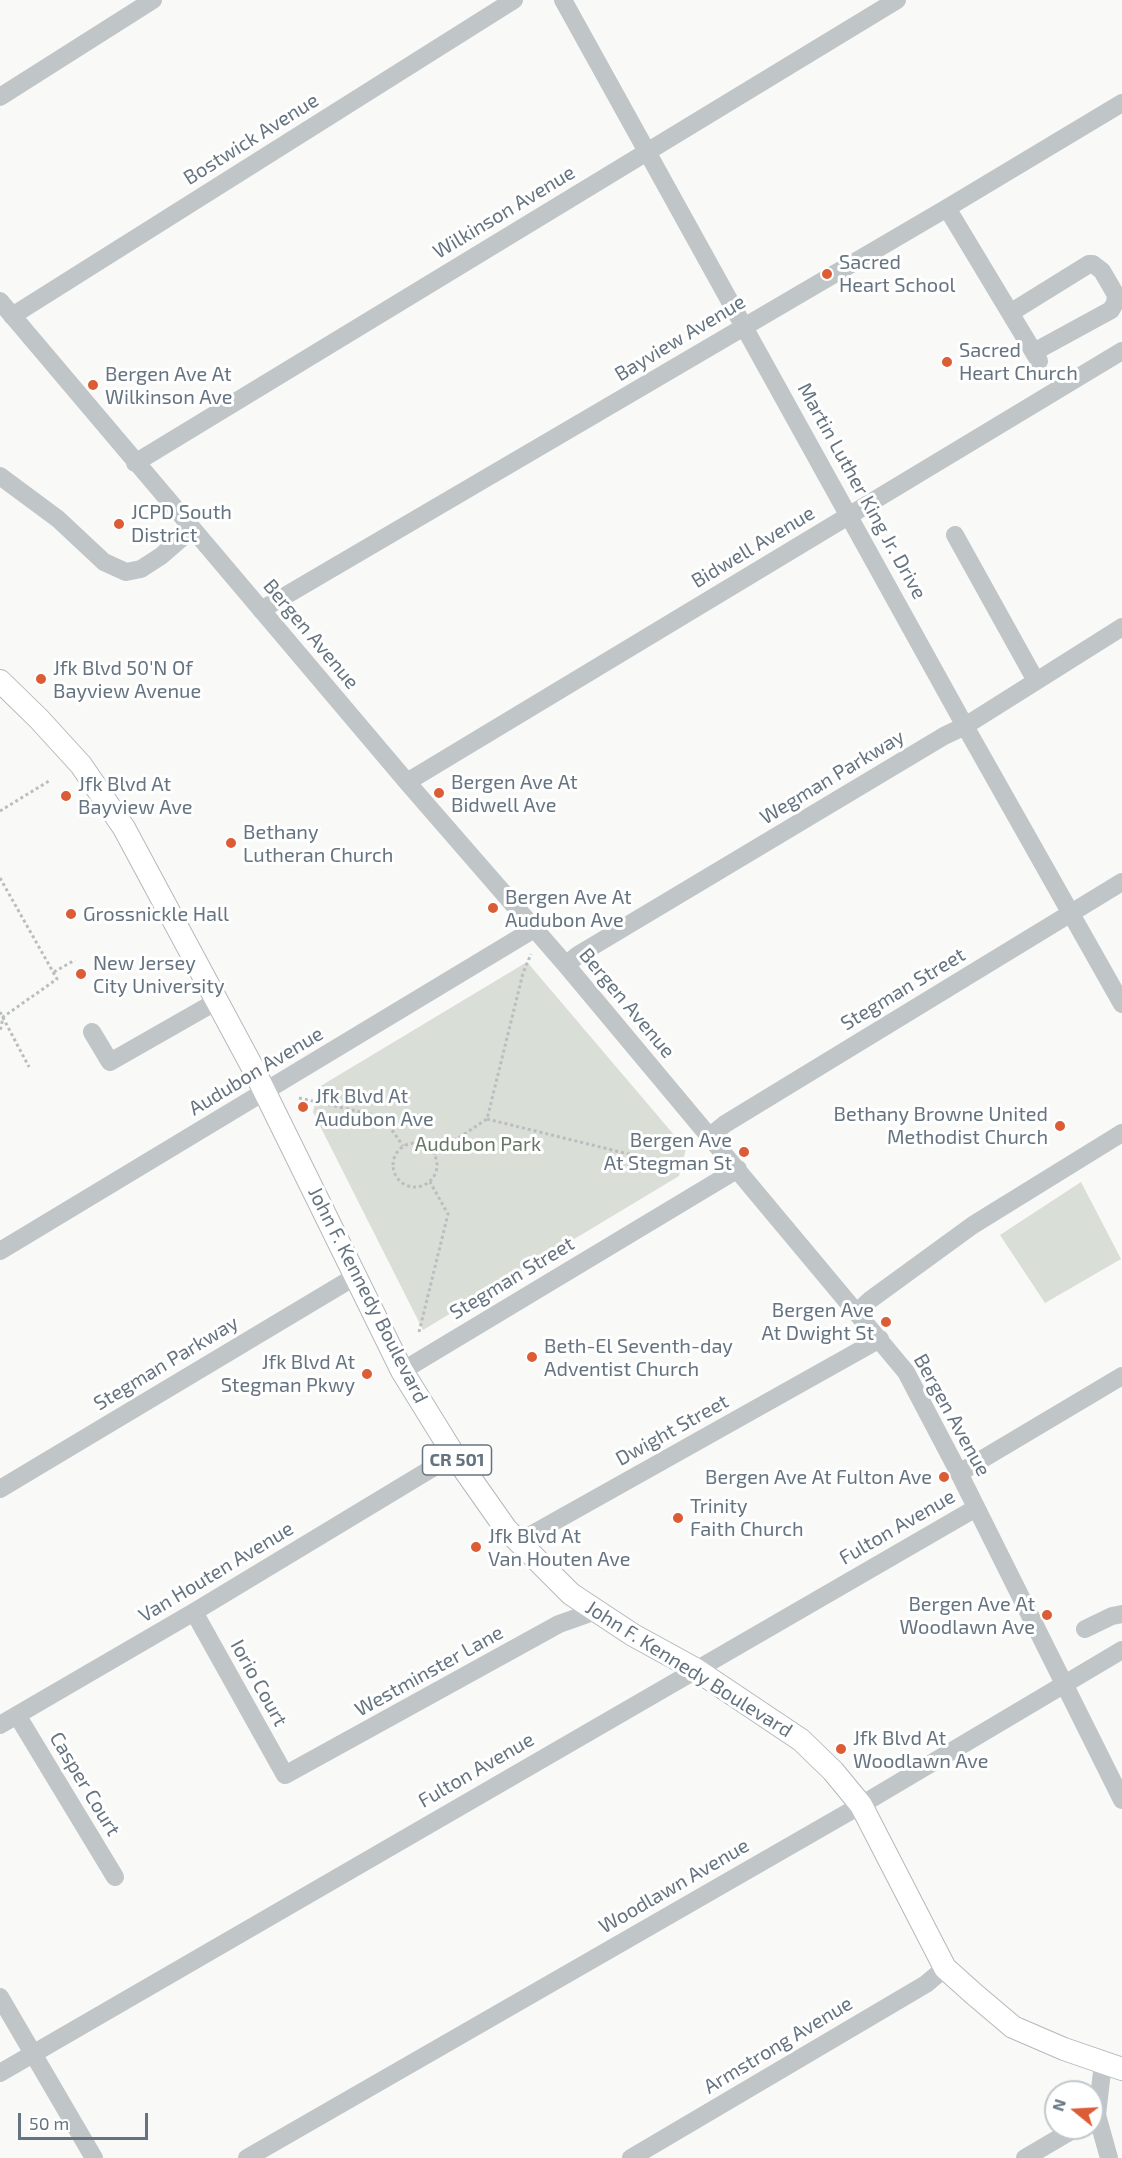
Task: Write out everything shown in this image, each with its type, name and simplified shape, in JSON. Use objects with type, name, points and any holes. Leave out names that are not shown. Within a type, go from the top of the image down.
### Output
[{"type":"main road","name":"John F. Kennedy Boulevard","points":[[0,681],[81,765],[124,828],[264,1091],[402,1371],[454,1455],[496,1516],[518,1542],[571,1594],[633,1635],[695,1669],[801,1740],[833,1771],[861,1805],[945,1968],[1013,2027],[1064,2049],[1113,2066]]},
{"type":"street","points":[[0,97],[153,0]]},
{"type":"street","name":"Bostwick Avenue","points":[[12,316],[514,0]]},
{"type":"street","name":"Martin Luther King Jr. Drive","points":[[563,0],[965,726],[1122,1004]]},
{"type":"street","name":"Wilkinson Avenue","points":[[135,463],[897,0]]},
{"type":"street","name":"Bayview Avenue","points":[[261,610],[1122,103]]},
{"type":"street","points":[[947,208],[1010,313],[1036,356],[1111,310],[1116,295],[1102,271],[1093,264],[1089,264],[1010,313]]},
{"type":"street","name":"Bergen Avenue","points":[[0,301],[135,463],[566,965],[906,1372],[959,1473],[1122,1800]]},
{"type":"street","name":"Bidwell Avenue","points":[[407,782],[1122,351]]},
{"type":"street","points":[[0,476],[58,519],[104,562],[126,572],[148,565],[192,529]]},
{"type":"street","points":[[954,535],[1036,681]]},
{"type":"street","name":"Wegman Parkway","points":[[566,965],[588,949],[944,736],[965,726],[1122,627]]},
{"type":"street","name":"Stegman Street","points":[[710,1137],[725,1124],[1122,882]]},
{"type":"street","name":"Audubon Avenue","points":[[0,1251],[534,929]]},
{"type":"street","points":[[92,1032],[110,1062],[217,1001]]},
{"type":"street","points":[[857,1312],[973,1225],[1119,1141]]},
{"type":"street","name":"Stegman Street","points":[[402,1371],[738,1169]]},
{"type":"street","name":"Stegman Parkway","points":[[0,1489],[356,1276]]},
{"type":"street","name":"Dwight Street","points":[[518,1542],[880,1339]]},
{"type":"street","name":"Fulton Avenue","points":[[959,1473],[1122,1376]]},
{"type":"street","name":"Van Houten Avenue","points":[[0,1725],[194,1612],[454,1455]]},
{"type":"street","name":"Fulton Avenue","points":[[0,2073],[976,1508]]},
{"type":"street","name":"Westminster Lane","points":[[285,1775],[559,1624],[596,1611]]},
{"type":"street","name":"Iorio Court","points":[[194,1612],[285,1775]]},
{"type":"street","points":[[1085,1629],[1122,1614]]},
{"type":"street","name":"Woodlawn Avenue","points":[[247,2158],[861,1805],[1122,1650]]},
{"type":"street","name":"Casper Court","points":[[17,1715],[115,1877]]},
{"type":"street","name":"Armstrong Avenue","points":[[631,2158],[926,1984],[945,1968]]},
{"type":"street","points":[[0,1997],[94,2158]]},
{"type":"street","points":[[1104,2092],[1113,2066]]},
{"type":"street","points":[[1104,2136],[1113,2154]]},
{"type":"street","points":[[1025,2158],[1056,2140]]},
{"type":"path","points":[[0,811],[49,781]]},
{"type":"path","points":[[0,878],[57,979],[3,1017],[0,1032]]},
{"type":"path","points":[[434,1154],[487,1119],[523,972],[531,954]]},
{"type":"path","points":[[54,972],[75,960]]},
{"type":"path","points":[[0,1012],[29,1067]]},
{"type":"path","points":[[299,1098],[383,1117],[403,1146]]},
{"type":"path","points":[[487,1119],[681,1167],[708,1163]]},
{"type":"path","points":[[417,1142],[430,1148],[434,1154],[437,1168],[430,1182],[416,1188],[409,1187],[396,1178],[393,1171],[394,1157],[403,1146],[417,1142]]},
{"type":"path","points":[[419,1332],[448,1214],[430,1182]]},
{"type":"green space","name":"Audubon Park","points":[[527,962],[686,1149],[679,1176],[423,1330],[313,1112],[319,1087]]},
{"type":"green space","points":[[1081,1182],[1121,1259],[1045,1303],[1000,1235]]},
{"type":"place","name":"Sacred Heart School","points":[[827,274]]},
{"type":"place","name":"Sacred Heart Church","points":[[947,362]]},
{"type":"place","name":"Bergen Ave At Wilkinson Ave","points":[[93,385]]},
{"type":"place","name":"JCPD South District","points":[[119,524]]},
{"type":"place","name":"Jfk Blvd 50'N Of Bayview Avenue","points":[[41,679]]},
{"type":"place","name":"Bergen Ave At Bidwell Ave","points":[[439,793]]},
{"type":"place","name":"Jfk Blvd At Bayview Ave","points":[[66,796]]},
{"type":"place","name":"Bethany Lutheran Church","points":[[231,843]]},
{"type":"place","name":"Bergen Ave At Audubon Ave","points":[[493,908]]},
{"type":"place","name":"Grossnickle Hall","points":[[71,914]]},
{"type":"place","name":"New Jersey City University","points":[[81,974]]},
{"type":"place","name":"Jfk Blvd At Audubon Ave","points":[[303,1107]]},
{"type":"place","name":"Bethany Browne United Methodist Church","points":[[1060,1126]]},
{"type":"place","name":"Bergen Ave At Stegman St","points":[[744,1152]]},
{"type":"place","name":"Bergen Ave At Dwight St","points":[[886,1322]]},
{"type":"place","name":"Beth-El Seventh-day Adventist Church","points":[[532,1357]]},
{"type":"place","name":"Jfk Blvd At Stegman Pkwy","points":[[367,1374]]},
{"type":"place","name":"Bergen Ave At Fulton Ave","points":[[944,1477]]},
{"type":"place","name":"Trinity Faith Church","points":[[678,1518]]},
{"type":"place","name":"Jfk Blvd At Van Houten Ave","points":[[476,1547]]},
{"type":"place","name":"Bergen Ave At Woodlawn Ave","points":[[1047,1615]]},
{"type":"place","name":"Jfk Blvd At Woodlawn Ave","points":[[841,1749]]}]
